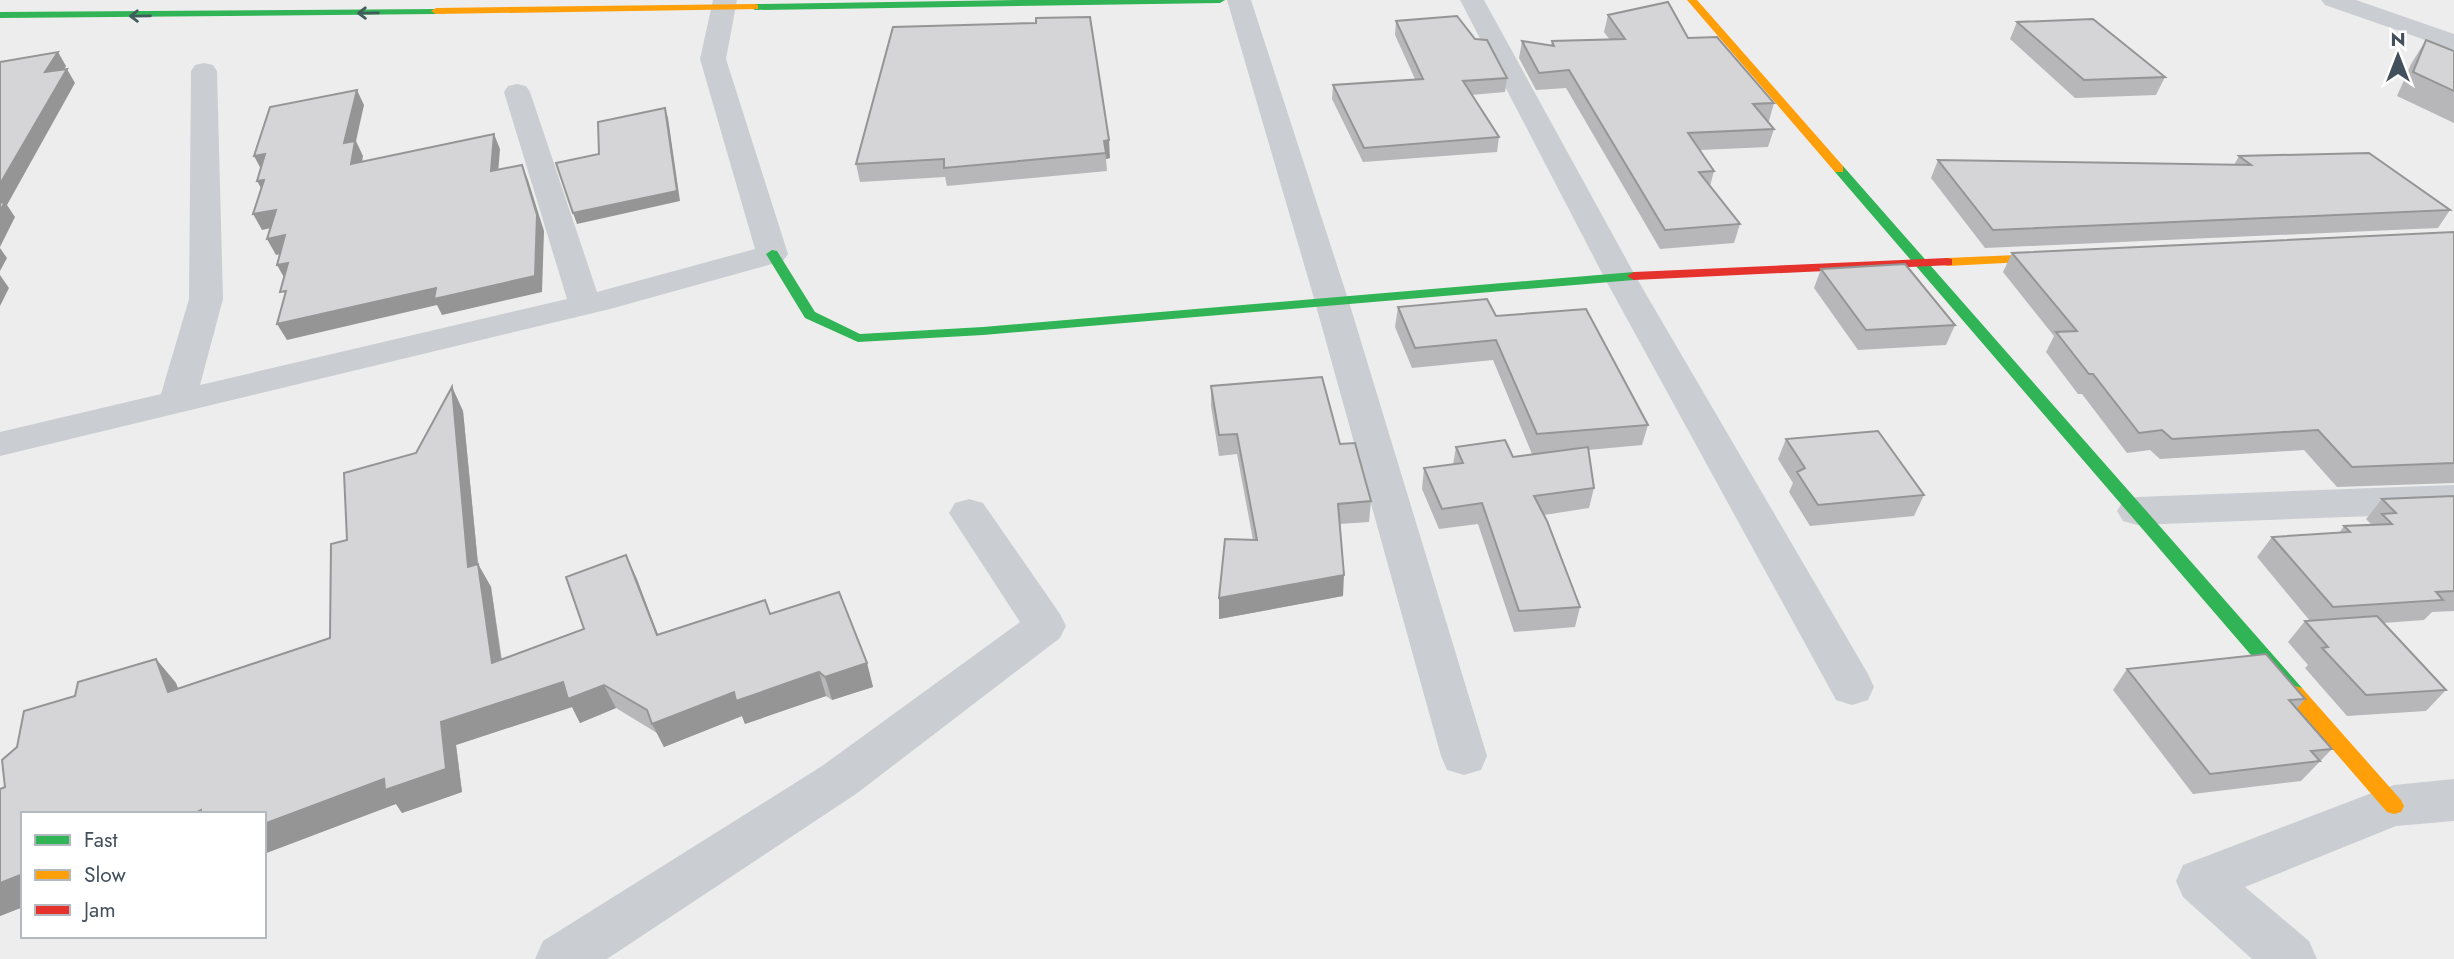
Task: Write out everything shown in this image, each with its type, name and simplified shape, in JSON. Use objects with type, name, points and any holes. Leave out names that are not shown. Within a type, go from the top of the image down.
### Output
[{"type":"street","points":[[0,15],[1220,0]]},
{"type":"street","points":[[1239,0],[1332,302],[1464,756]]},
{"type":"street","points":[[1472,0],[1620,277],[1852,687]]},
{"type":"street","points":[[1692,0],[2394,806]]},
{"type":"street","points":[[2333,0],[2454,43]]},
{"type":"street","points":[[724,4],[713,59],[772,254],[810,314],[858,338],[983,331],[1620,277],[2071,256]]},
{"type":"street","points":[[177,402],[205,299],[204,71]]},
{"type":"street","points":[[517,92],[585,306]]},
{"type":"street","points":[[0,444],[585,306],[772,254]]},
{"type":"street","points":[[2137,511],[2454,499]]},
{"type":"street","points":[[562,959],[839,779],[1045,626],[969,513]]},
{"type":"street","points":[[2290,959],[2201,881],[2394,806],[2454,800]]},
{"type":"building","points":[[1668,2],[1688,38],[1717,37],[1774,103],[1753,104],[1774,129],[1688,133],[1714,171],[1699,172],[1740,224],[1665,230],[1569,70],[1539,73],[1522,41],[1554,46],[1552,41],[1625,39],[1608,15]]},
{"type":"building","points":[[1457,16],[1475,39],[1487,40],[1507,78],[1463,81],[1499,137],[1364,148],[1333,85],[1423,79],[1396,21]]},
{"type":"building","points":[[1090,17],[1109,140],[1104,141],[1106,153],[944,168],[944,159],[856,164],[893,27],[1036,23],[1036,18]]},
{"type":"building","points":[[2093,19],[2165,77],[2084,80],[2017,22]]},
{"type":"building","points":[[2426,40],[2454,51],[2454,91],[2413,72]]},
{"type":"building","points":[[58,52],[45,72],[67,69],[0,184],[0,62]]},
{"type":"building","points":[[357,90],[344,143],[355,141],[351,164],[494,134],[491,171],[522,165],[537,215],[535,276],[434,299],[436,288],[277,324],[286,291],[280,292],[288,263],[277,265],[285,235],[267,239],[276,210],[253,214],[264,180],[257,181],[265,154],[254,156],[270,107]]},
{"type":"building","points":[[665,108],[677,191],[573,213],[556,163],[599,154],[598,122]]},
{"type":"building","points":[[2369,153],[2450,210],[1993,230],[1938,160],[2251,165],[2239,156]]},
{"type":"building","points":[[2454,232],[2454,463],[2352,467],[2318,430],[2172,439],[2162,430],[2139,433],[2056,332],[2077,331],[2012,253]]},
{"type":"building","points":[[1905,264],[1955,325],[1866,330],[1821,269]]},
{"type":"building","points":[[1487,299],[1496,316],[1586,309],[1648,425],[1537,434],[1496,340],[1415,348],[1398,307]]},
{"type":"building","points":[[1322,377],[1340,444],[1355,443],[1371,501],[1338,504],[1344,575],[1219,598],[1225,539],[1257,540],[1237,434],[1219,435],[1211,386]]},
{"type":"building","points":[[452,387],[468,567],[478,564],[492,663],[584,629],[566,577],[626,555],[657,635],[765,600],[770,614],[839,592],[867,663],[825,677],[819,672],[736,701],[734,692],[652,724],[647,710],[604,685],[568,699],[563,682],[441,722],[446,769],[385,790],[384,779],[266,823],[266,812],[21,812],[21,875],[0,883],[0,789],[5,787],[2,760],[17,747],[24,711],[75,696],[78,682],[156,659],[168,692],[330,638],[331,544],[347,540],[344,473],[416,453]]},
{"type":"building","points":[[1878,431],[1924,495],[1818,505],[1797,472],[1805,468],[1786,439]]},
{"type":"building","points":[[1505,440],[1513,457],[1588,447],[1594,488],[1534,496],[1547,521],[1580,607],[1519,611],[1482,503],[1442,509],[1424,468],[1463,463],[1456,447]]},
{"type":"building","points":[[2454,496],[2454,591],[2436,592],[2443,600],[2333,607],[2272,537],[2350,532],[2344,526],[2392,524],[2382,514],[2396,513],[2382,499]]},
{"type":"building","points":[[2377,616],[2446,690],[2366,695],[2322,648],[2328,647],[2305,621]]},
{"type":"building","points":[[2266,654],[2305,699],[2289,700],[2332,749],[2311,751],[2320,761],[2210,774],[2127,669]]},
{"type":"traffic: fast","points":[[755,7],[1220,0]]},
{"type":"traffic: fast","points":[[0,15],[436,11]]},
{"type":"traffic: fast","points":[[1839,169],[2295,693]]},
{"type":"traffic: fast","points":[[772,254],[810,315],[858,338],[983,331],[1634,276]]},
{"type":"traffic: slow","points":[[1692,0],[1839,169]]},
{"type":"traffic: slow","points":[[436,11],[755,7]]},
{"type":"traffic: slow","points":[[1947,262],[2061,257]]},
{"type":"traffic: slow","points":[[2295,693],[2394,806]]},
{"type":"traffic: jam","points":[[1634,276],[1947,262]]}]
